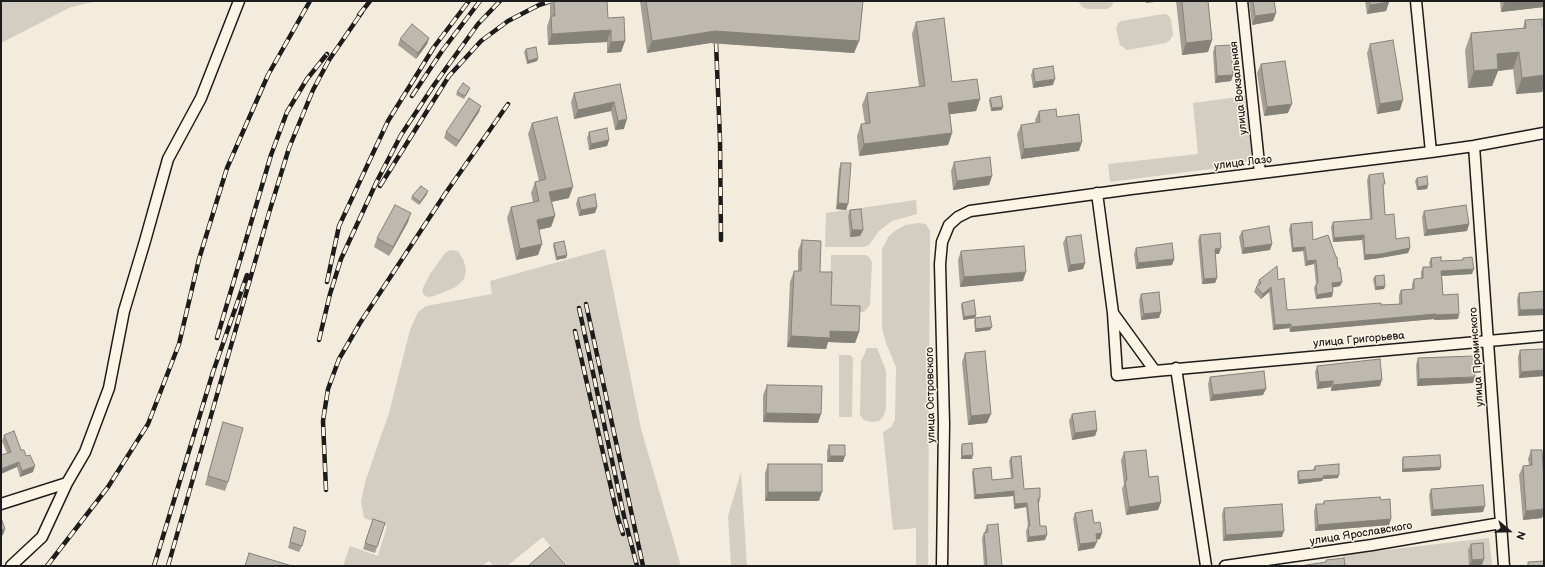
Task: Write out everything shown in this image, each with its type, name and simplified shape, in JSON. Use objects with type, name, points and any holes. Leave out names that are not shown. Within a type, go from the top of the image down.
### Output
[{"type":"street","points":[[10,566],[42,537],[67,483],[85,452],[109,388],[124,311],[168,159],[201,98],[239,1]]},
{"type":"street","name":"улица Вокзальная","points":[[1242,1],[1260,173]]},
{"type":"street","points":[[1416,1],[1431,152]]},
{"type":"street","name":"улица Лазо","points":[[949,225],[958,217],[970,211],[1097,193],[1431,152],[1474,146],[1544,133]]},
{"type":"street","name":"улица Проминского","points":[[1474,146],[1504,566]]},
{"type":"street","points":[[1097,193],[1113,313],[1155,371]]},
{"type":"street","name":"улица Островского","points":[[942,566],[944,424],[940,264],[942,242],[949,225]]},
{"type":"street","name":"улица Григорьева","points":[[1113,313],[1117,375],[1176,368],[1544,336]]},
{"type":"street","points":[[1176,368],[1206,566]]},
{"type":"street","points":[[1,504],[67,483]]},
{"type":"street","name":"улица Ярославского","points":[[1225,566],[1372,545],[1501,523]]},
{"type":"shaded area","points":[[1,1],[98,1],[71,7],[1,43]]},
{"type":"shaded area","points":[[1078,1],[1114,1],[1111,7],[1107,9],[1088,9],[1082,7]]},
{"type":"shaded area","points":[[1164,14],[1168,15],[1171,19],[1173,35],[1166,43],[1127,50],[1120,45],[1116,29],[1118,23],[1121,21]]},
{"type":"shaded area","points":[[1245,96],[1251,152],[1249,159],[1242,165],[1110,182],[1108,164],[1198,154],[1193,103]]},
{"type":"shaded area","points":[[916,200],[917,214],[892,221],[879,231],[869,245],[864,247],[825,247],[826,213]]},
{"type":"shaded area","points":[[918,223],[926,224],[930,231],[928,566],[916,566],[916,528],[893,530],[883,432],[891,427],[895,420],[896,367],[886,343],[882,328],[882,249],[889,236],[896,230],[905,225]]},
{"type":"shaded area","points":[[605,249],[641,429],[681,566],[567,566],[543,537],[507,566],[494,566],[489,561],[482,566],[343,566],[350,546],[378,556],[387,526],[364,518],[361,501],[366,479],[389,413],[410,330],[418,312],[426,306],[492,294],[490,281]]},
{"type":"shaded area","points":[[450,250],[458,251],[464,261],[466,271],[464,279],[456,287],[434,296],[428,297],[424,295],[422,290],[430,274],[445,253]]},
{"type":"shaded area","points":[[831,255],[866,255],[872,262],[870,305],[864,312],[830,314]]},
{"type":"shaded area","points":[[867,348],[877,348],[886,371],[886,409],[883,417],[879,421],[871,422],[864,420],[860,415],[861,362]]},
{"type":"shaded area","points":[[839,355],[850,355],[853,358],[852,417],[839,417]]},
{"type":"shaded area","points":[[741,472],[747,566],[731,566],[728,516]]},
{"type":"shaded area","points":[[1489,538],[1492,566],[1344,566],[1343,555]]},
{"type":"building","points":[[554,1],[607,1],[608,18],[624,17],[625,41],[611,42],[611,30],[552,34],[551,16],[555,16]]},
{"type":"building","points":[[646,1],[863,1],[859,41],[715,31],[652,41]]},
{"type":"building","points":[[1182,1],[1208,1],[1212,40],[1186,43]]},
{"type":"building","points":[[1253,1],[1274,1],[1276,13],[1255,16]]},
{"type":"building","points":[[1370,1],[1389,1],[1389,2],[1370,5]]},
{"type":"building","points":[[944,18],[952,82],[977,79],[980,99],[948,103],[952,133],[864,144],[861,124],[870,123],[867,93],[925,86],[916,22]]},
{"type":"building","points":[[1542,19],[1542,26],[1544,26],[1544,75],[1522,78],[1519,52],[1497,54],[1498,69],[1474,71],[1471,33],[1526,28],[1525,20]]},
{"type":"building","points":[[412,24],[429,38],[418,53],[400,39]]},
{"type":"building","points":[[1393,40],[1403,100],[1380,104],[1370,44]]},
{"type":"building","points":[[1231,45],[1233,75],[1217,76],[1215,46]]},
{"type":"building","points":[[536,47],[538,58],[528,61],[526,49]]},
{"type":"building","points":[[1285,61],[1292,104],[1267,107],[1261,64]]},
{"type":"building","points":[[1053,66],[1055,79],[1035,82],[1033,69]]},
{"type":"building","points":[[463,83],[470,88],[465,96],[457,92]]},
{"type":"building","points":[[620,84],[627,119],[618,121],[614,102],[578,110],[574,93]]},
{"type":"building","points":[[1001,96],[1003,107],[992,108],[990,98]]},
{"type":"building","points":[[469,98],[481,106],[459,141],[446,132]]},
{"type":"building","points":[[1056,109],[1057,117],[1079,114],[1082,142],[1024,149],[1021,125],[1040,122],[1039,111]]},
{"type":"building","points":[[557,117],[573,187],[549,192],[555,216],[537,220],[542,244],[520,249],[511,207],[539,201],[535,182],[546,179],[532,123]]},
{"type":"building","points":[[607,128],[609,140],[591,144],[589,132]]},
{"type":"building","points":[[990,157],[992,176],[957,181],[954,162]]},
{"type":"building","points":[[841,163],[851,163],[848,204],[838,203]]},
{"type":"building","points":[[1383,173],[1385,184],[1383,184],[1385,215],[1394,214],[1396,239],[1409,237],[1410,248],[1381,254],[1365,255],[1364,235],[1334,238],[1333,222],[1372,219],[1369,175]]},
{"type":"building","points":[[1427,176],[1428,185],[1418,187],[1417,178]]},
{"type":"building","points":[[421,186],[428,191],[420,202],[412,196]]},
{"type":"building","points":[[595,194],[597,207],[581,210],[578,198]]},
{"type":"building","points":[[395,205],[411,213],[393,247],[377,238]]},
{"type":"building","points":[[1466,205],[1469,224],[1427,230],[1424,211]]},
{"type":"building","points":[[861,209],[863,230],[852,230],[850,210]]},
{"type":"building","points":[[1312,222],[1313,240],[1328,235],[1337,257],[1342,282],[1332,283],[1333,292],[1317,295],[1316,284],[1318,283],[1316,260],[1307,261],[1305,247],[1293,248],[1291,224]]},
{"type":"building","points":[[1269,226],[1272,244],[1244,248],[1242,231]]},
{"type":"building","points":[[1220,233],[1221,248],[1215,249],[1217,278],[1204,279],[1200,235]]},
{"type":"building","points":[[1081,235],[1085,263],[1070,265],[1066,237]]},
{"type":"building","points":[[802,240],[821,241],[820,272],[832,272],[831,305],[860,306],[859,332],[830,331],[830,338],[791,336],[794,271],[801,271]]},
{"type":"building","points":[[564,241],[567,255],[557,257],[554,243]]},
{"type":"building","points":[[1172,243],[1174,259],[1138,263],[1136,248]]},
{"type":"building","points":[[1024,246],[1026,272],[964,277],[961,251]]},
{"type":"building","points":[[1441,257],[1441,261],[1463,260],[1463,258],[1472,257],[1474,269],[1441,271],[1443,295],[1458,294],[1459,314],[1436,314],[1291,327],[1291,324],[1275,325],[1271,287],[1263,294],[1256,287],[1261,283],[1259,280],[1277,266],[1278,280],[1284,278],[1287,310],[1381,303],[1381,305],[1402,304],[1401,290],[1414,289],[1414,279],[1423,278],[1423,267],[1432,267],[1431,258]]},
{"type":"building","points":[[1384,275],[1385,286],[1376,287],[1375,276]]},
{"type":"building","points":[[1544,291],[1544,309],[1520,310],[1519,293]]},
{"type":"building","points":[[1159,292],[1161,312],[1144,314],[1141,294]]},
{"type":"building","points":[[974,300],[976,315],[964,317],[962,303]]},
{"type":"building","points":[[990,316],[992,327],[976,329],[975,318]]},
{"type":"building","points":[[1544,349],[1544,370],[1521,372],[1520,350]]},
{"type":"building","points":[[985,351],[991,414],[971,416],[965,353]]},
{"type":"building","points":[[1474,356],[1475,377],[1419,379],[1418,358]]},
{"type":"building","points":[[1380,359],[1382,380],[1333,385],[1333,381],[1319,382],[1317,366]]},
{"type":"building","points":[[1264,371],[1266,389],[1213,395],[1210,377]]},
{"type":"building","points":[[767,385],[822,386],[821,414],[766,413]]},
{"type":"building","points":[[1095,411],[1097,430],[1075,433],[1072,414]]},
{"type":"building","points":[[223,422],[243,428],[228,482],[208,476]]},
{"type":"building","points":[[14,431],[21,450],[24,450],[26,456],[30,455],[35,466],[22,471],[19,462],[1,469],[1,455],[11,452],[4,435]]},
{"type":"building","points":[[972,443],[973,455],[962,456],[962,444]]},
{"type":"building","points":[[829,445],[845,445],[845,456],[830,456]]},
{"type":"building","points":[[1146,450],[1149,477],[1158,476],[1161,502],[1129,507],[1125,481],[1127,480],[1124,452]]},
{"type":"building","points":[[1531,450],[1542,450],[1544,509],[1526,511],[1523,466],[1532,465]]},
{"type":"building","points":[[1440,455],[1441,467],[1403,469],[1403,457]]},
{"type":"building","points":[[1021,456],[1024,489],[1040,488],[1040,498],[1038,499],[1040,526],[1046,526],[1047,535],[1029,537],[1028,526],[1030,526],[1027,503],[1015,504],[1014,491],[976,495],[973,469],[991,467],[992,480],[1013,478],[1011,457]]},
{"type":"building","points":[[768,464],[822,464],[822,492],[768,492]]},
{"type":"building","points":[[1339,464],[1339,475],[1299,480],[1298,471],[1315,470],[1315,466]]},
{"type":"building","points":[[1483,485],[1485,506],[1433,510],[1431,489]]},
{"type":"building","points":[[1380,497],[1381,500],[1390,499],[1391,519],[1318,525],[1316,504],[1324,504],[1324,501]]},
{"type":"building","points":[[1282,504],[1284,531],[1226,535],[1224,508]]},
{"type":"building","points":[[1092,510],[1094,523],[1100,522],[1102,533],[1096,534],[1097,542],[1080,544],[1075,513]]},
{"type":"building","points":[[1,518],[5,529],[1,530]]},
{"type":"building","points":[[373,519],[385,523],[377,547],[365,543]]},
{"type":"building","points":[[998,524],[1002,566],[987,566],[984,533],[988,532],[987,525]]},
{"type":"building","points":[[294,527],[306,531],[302,546],[290,542]]},
{"type":"building","points":[[1483,543],[1484,559],[1472,560],[1471,544]]},
{"type":"building","points":[[550,547],[566,566],[528,566]]},
{"type":"building","points":[[249,553],[292,566],[245,566]]},
{"type":"building","points":[[1344,558],[1345,566],[1300,566],[1326,562],[1326,560]]},
{"type":"building","points":[[1544,561],[1544,566],[1528,566],[1528,562]]},
{"type":"railway","points":[[47,566],[108,487],[148,424],[179,344],[199,259],[227,168],[268,75],[310,1]]},
{"type":"railway","points":[[359,15],[370,1]]},
{"type":"railway","points":[[327,282],[339,226],[388,121],[434,47],[469,1]]},
{"type":"railway","points":[[412,96],[442,51],[480,1]]},
{"type":"railway","points":[[319,340],[330,294],[341,259],[377,181],[401,135],[434,85],[478,24],[500,1]]},
{"type":"railway","points":[[380,186],[449,76],[481,41],[508,21],[539,5],[551,1]]},
{"type":"railway","points":[[168,566],[289,148],[313,90],[329,60],[362,12]]},
{"type":"railway","points":[[716,43],[720,140],[721,240]]},
{"type":"railway","points":[[217,338],[271,155],[287,112],[307,79],[327,54]]},
{"type":"railway","points":[[326,490],[323,421],[328,389],[339,359],[360,323],[445,194],[508,104]]},
{"type":"railway","points":[[154,566],[213,372],[247,275]]},
{"type":"railway","points":[[586,304],[643,566]]},
{"type":"railway","points":[[579,308],[624,516],[637,566]]},
{"type":"railway","points":[[575,331],[623,534]]}]
